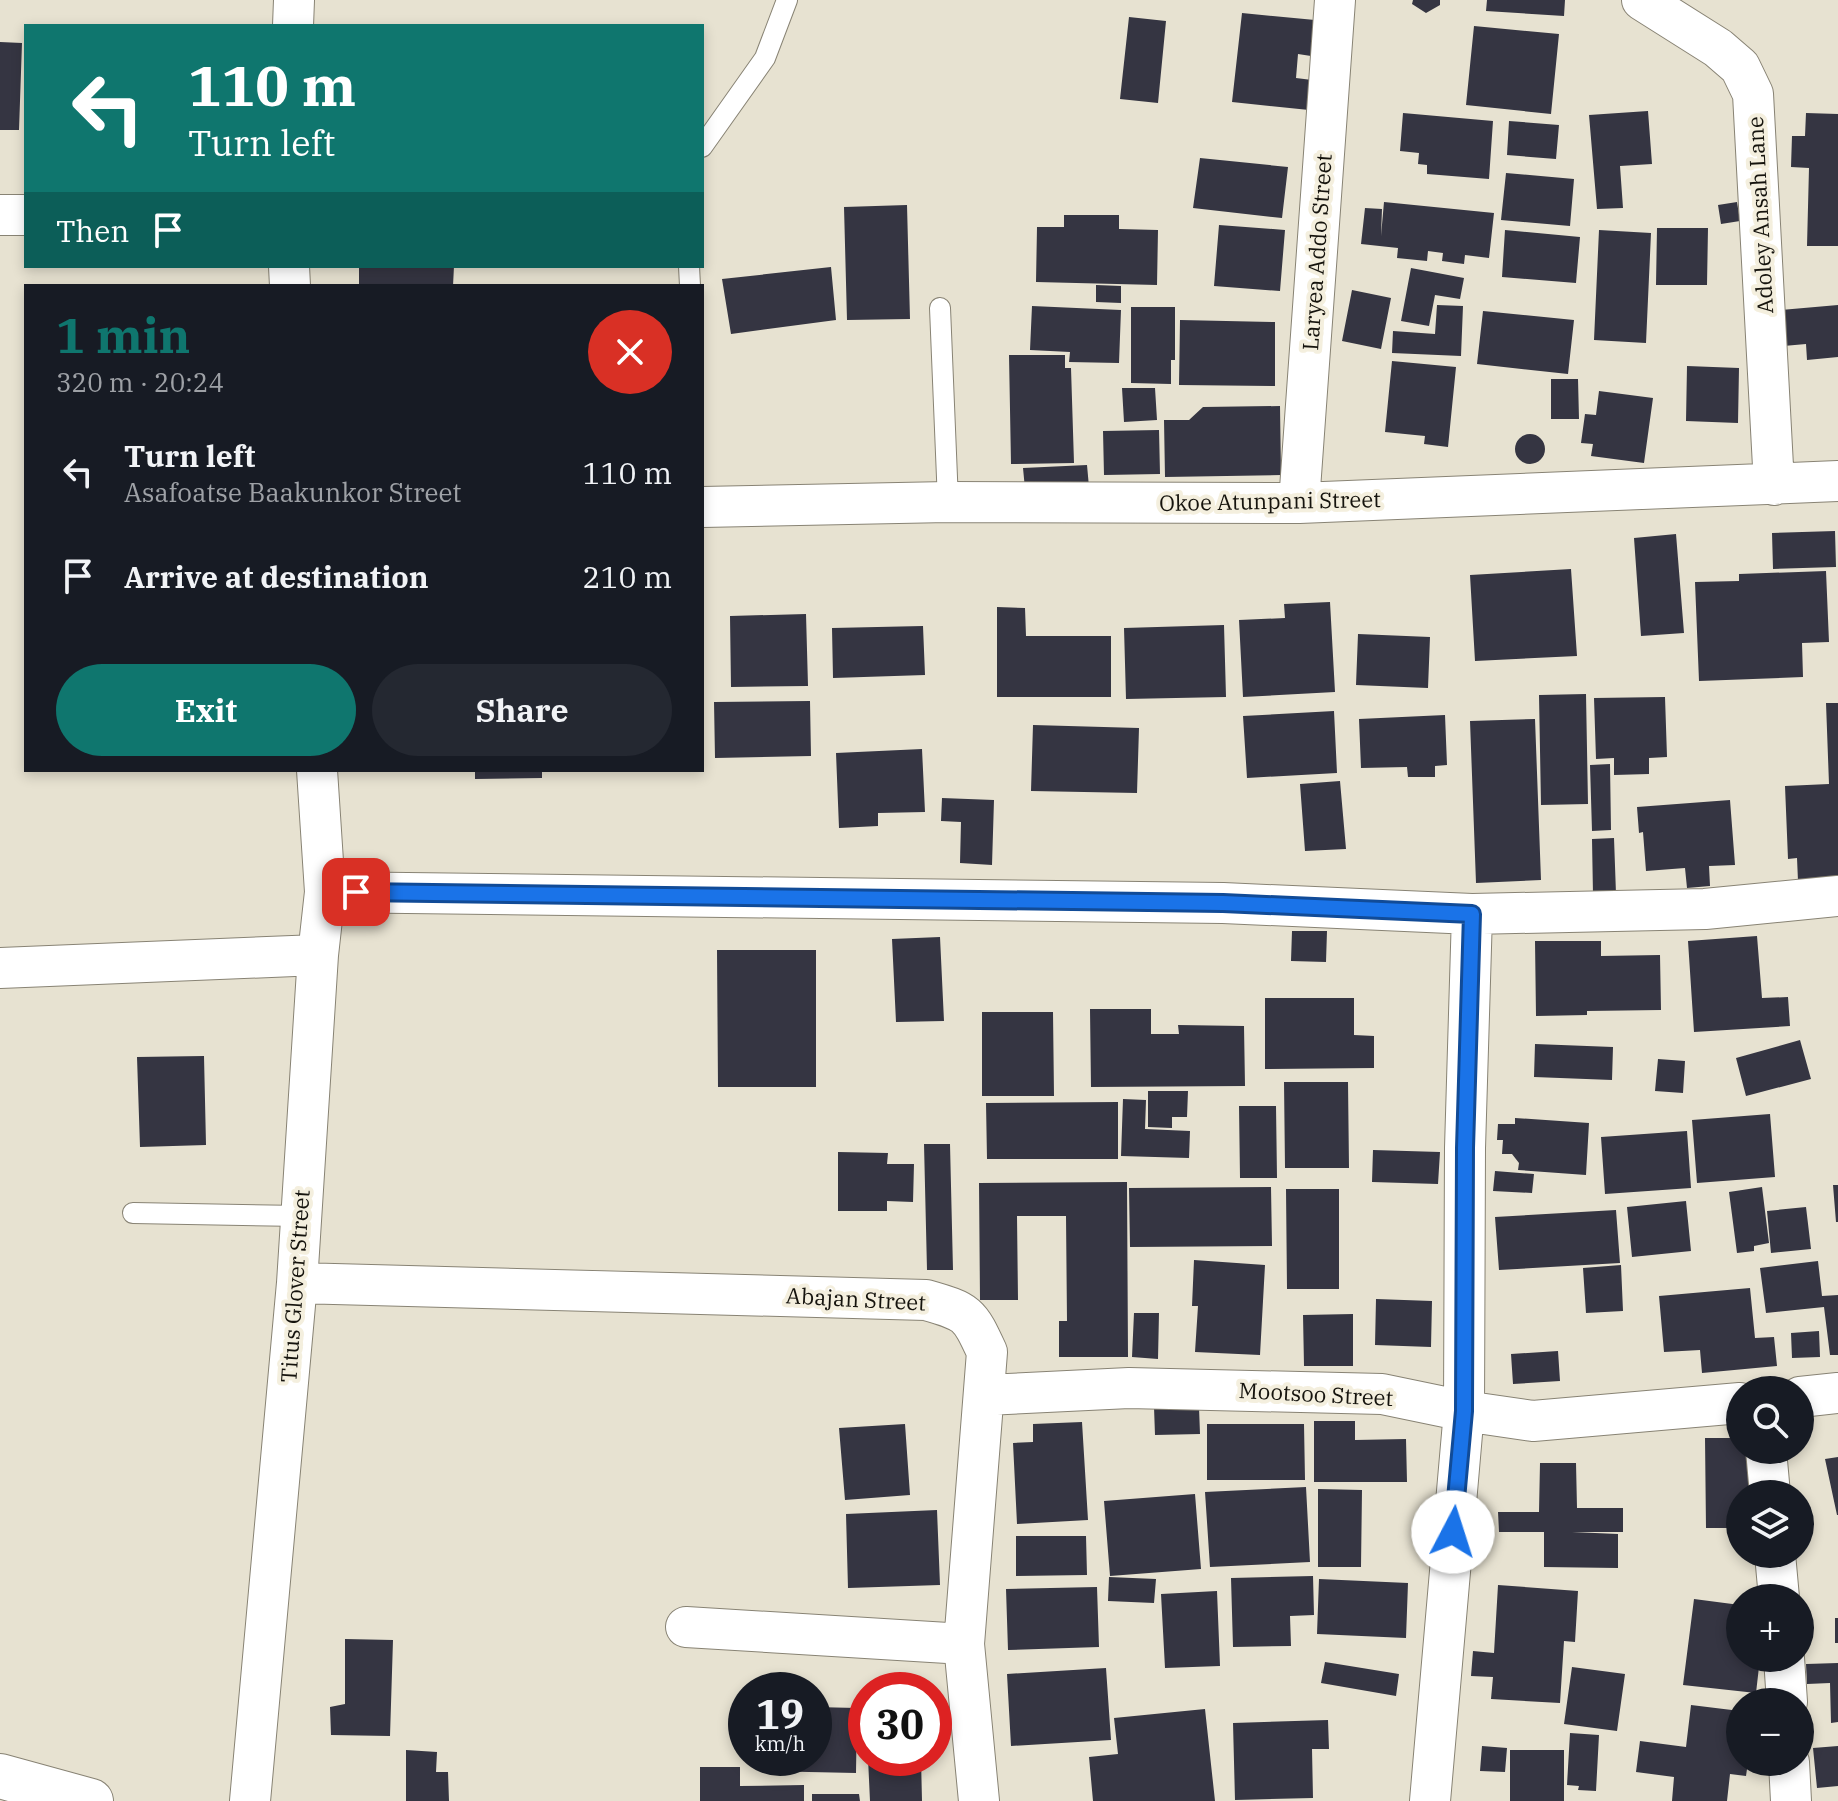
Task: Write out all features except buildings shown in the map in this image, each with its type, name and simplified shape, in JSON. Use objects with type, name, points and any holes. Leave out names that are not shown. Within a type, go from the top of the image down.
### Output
[{"type":"main road","points":[[0,1776],[91,1801]]},
{"type":"street","points":[[293,24],[294,0]]},
{"type":"street","name":"Laryea Addo Street","points":[[1299,503],[1335,0]]},
{"type":"street","name":"Adoley Ansah Lane","points":[[1642,0],[1740,67],[1753,94],[1774,485]]},
{"type":"street","points":[[0,215],[24,215]]},
{"type":"street","name":"Okoe Atunpani Street","points":[[704,506],[948,502],[1299,503],[1838,481]]},
{"type":"street","name":"Titus Glover Street","points":[[250,1801],[297,1283],[318,955],[325,892],[317,772]]},
{"type":"street","points":[[325,892],[1223,903],[1472,914],[1705,909],[1838,896]]},
{"type":"street","points":[[1430,1801],[1464,1411],[1465,1148],[1472,914]]},
{"type":"street","points":[[0,968],[318,955]]},
{"type":"street","name":"Abajan Street","points":[[297,1283],[926,1300],[948,1306],[971,1318],[987,1352],[964,1644],[979,1801]]},
{"type":"street","name":"Mootsoo Street","points":[[986,1395],[1129,1388],[1382,1394],[1533,1421],[1726,1404]]},
{"type":"street","points":[[1814,1396],[1838,1393]]},
{"type":"street","points":[[686,1627],[964,1644]]},
{"type":"street","points":[[1790,1776],[1791,1801]]},
{"type":"lane","points":[[704,144],[765,58],[787,0]]},
{"type":"lane","points":[[940,308],[948,502]]},
{"type":"lane","points":[[133,1213],[301,1216]]},
{"type":"route","points":[[356,892],[1223,903],[1472,914],[1465,1148],[1464,1411],[1453,1532]]}]
